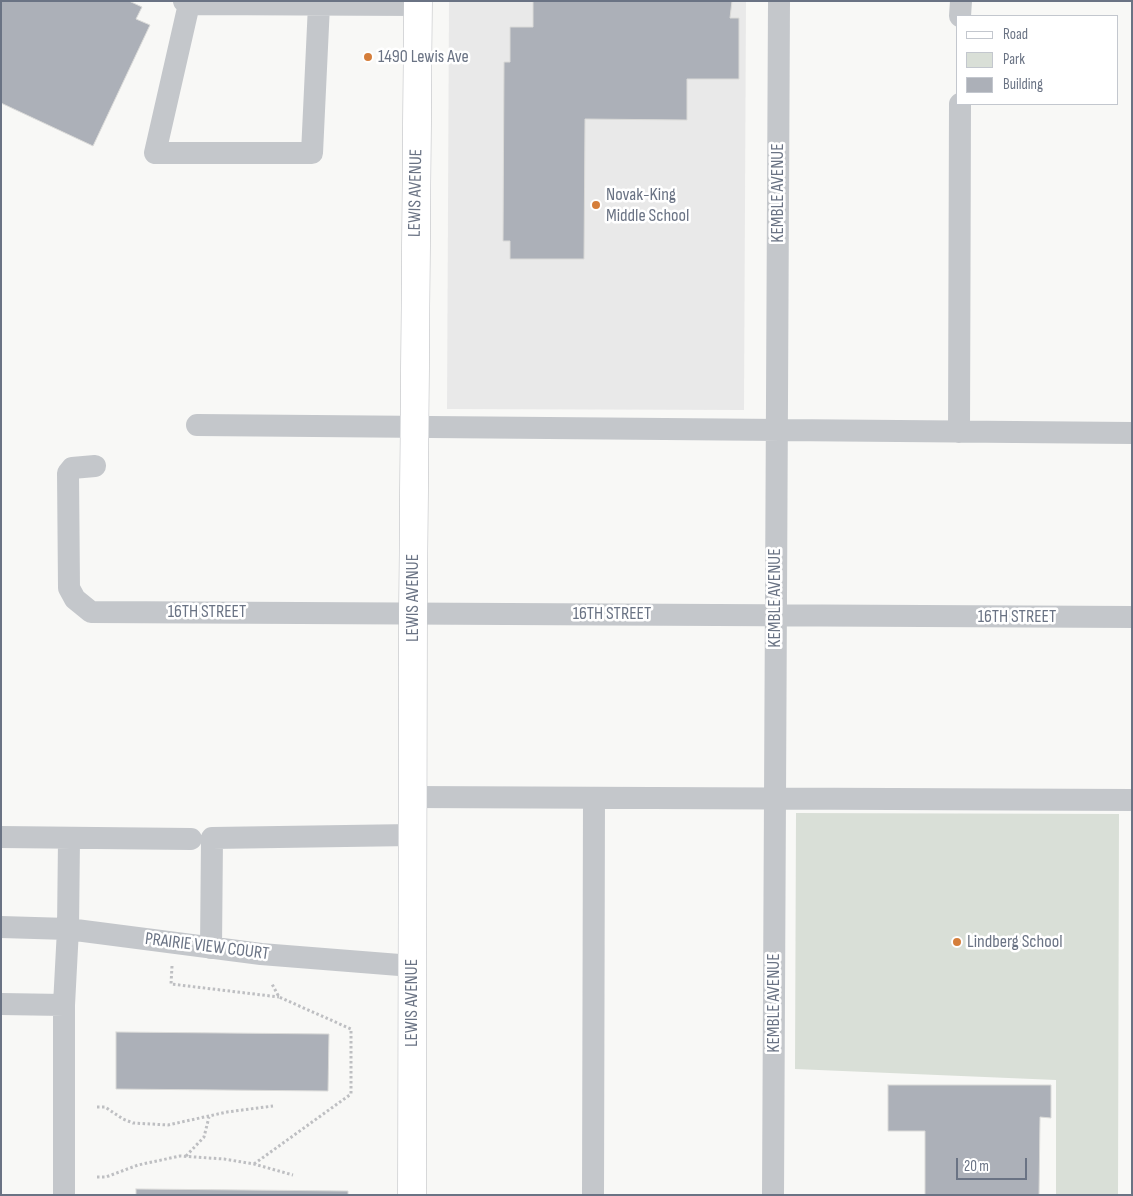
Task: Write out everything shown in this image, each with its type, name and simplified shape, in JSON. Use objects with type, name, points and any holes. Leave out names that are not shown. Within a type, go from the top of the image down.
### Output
[{"type":"main road","name":"LEWIS AVENUE","points":[[412,1195],[412,797],[418,3]]},
{"type":"street","name":"KEMBLE AVENUE","points":[[773,1195],[779,1]]},
{"type":"street","points":[[960,1],[960,15]]},
{"type":"street","points":[[319,5],[312,153],[155,153],[186,2],[319,5],[418,3]]},
{"type":"street","points":[[959,432],[960,105]]},
{"type":"street","points":[[197,425],[1132,433]]},
{"type":"street","name":"16TH STREET","points":[[95,466],[72,468],[68,474],[69,588],[75,599],[92,612],[1132,617]]},
{"type":"street","points":[[412,797],[1132,800]]},
{"type":"street","points":[[593,1195],[594,798]]},
{"type":"street","points":[[211,948],[212,838],[412,835]]},
{"type":"street","points":[[1,837],[191,839]]},
{"type":"street","points":[[64,1195],[64,1005],[68,929],[69,839]]},
{"type":"street","name":"PRAIRIE VIEW COURT","points":[[1,927],[68,929],[261,954],[412,966]]},
{"type":"street","points":[[1,1004],[64,1005]]},
{"type":"path","points":[[173,962],[171,984],[279,997],[352,1029],[352,1094],[254,1164]]},
{"type":"path","points":[[272,984],[279,997]]},
{"type":"path","points":[[97,1107],[105,1107],[133,1123],[168,1125],[273,1106]]},
{"type":"path","points":[[186,1156],[204,1138],[209,1117]]},
{"type":"path","points":[[97,1177],[106,1177],[151,1162],[186,1156],[254,1164],[293,1175]]},
{"type":"shaded area","name":"Novak-King Middle School","points":[[449,1],[746,1],[744,410],[447,409]]},
{"type":"green space","name":"Lindberg School","points":[[796,813],[1119,814],[1118,1195],[1056,1195],[1056,1080],[795,1069]]},
{"type":"building","points":[[1,1],[129,1],[142,7],[136,19],[150,25],[93,146],[1,103]]},
{"type":"building","points":[[533,1],[732,1],[730,18],[739,18],[739,79],[687,79],[687,120],[585,119],[584,259],[510,259],[510,241],[503,241],[504,62],[510,62],[510,27],[533,27]]},
{"type":"building","points":[[116,1032],[329,1034],[328,1091],[116,1089]]},
{"type":"building","points":[[888,1085],[1051,1085],[1051,1118],[1040,1117],[1039,1195],[925,1195],[925,1131],[888,1131]]},
{"type":"building","points":[[136,1189],[348,1191],[348,1195],[136,1195]]},
{"type":"place","name":"1490 Lewis Ave","points":[[368,57]]},
{"type":"place","name":"Novak-King Middle School","points":[[596,205]]},
{"type":"place","name":"Lindberg School","points":[[957,942]]}]
